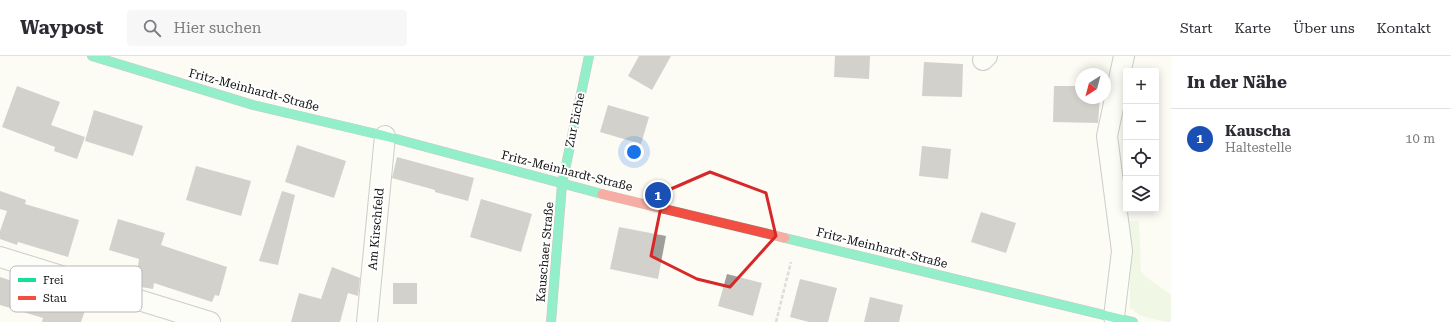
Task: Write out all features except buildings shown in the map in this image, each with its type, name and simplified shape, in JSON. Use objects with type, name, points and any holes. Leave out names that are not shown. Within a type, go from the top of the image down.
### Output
[{"type":"street","name":"Fritz-Meinhardt-Straße","points":[[92,56],[253,105],[385,136],[562,184],[797,240],[1079,315],[1123,320]]},
{"type":"street","name":"Zur Eiche","points":[[562,184],[589,56]]},
{"type":"street","points":[[1123,320],[1122,251],[1107,136],[1124,56]]},
{"type":"street","name":"Am Kirschfeld","points":[[367,322],[385,136]]},
{"type":"street","name":"Kauschaer Straße","points":[[551,322],[562,184]]},
{"type":"street","points":[[0,257],[29,266]]},
{"type":"street","points":[[142,301],[210,322]]},
{"type":"path","points":[[776,322],[797,240]]},
{"type":"highlighted area","points":[[710,172],[766,193],[776,236],[730,287],[697,279],[651,256],[664,192]]},
{"type":"green space","points":[[1126,221],[1139,221],[1141,271],[1145,276],[1171,295],[1171,322],[1141,316],[1130,308],[1129,245]]},
{"type":"traffic: fast","points":[[92,56],[253,105],[385,136],[602,194]]},
{"type":"traffic: fast","points":[[551,322],[562,184],[589,56]]},
{"type":"traffic: fast","points":[[785,238],[1133,322]]},
{"type":"traffic: jam","points":[[602,194],[785,238]]},
{"type":"place","name":"Kauscha","points":[[658,195]]}]
